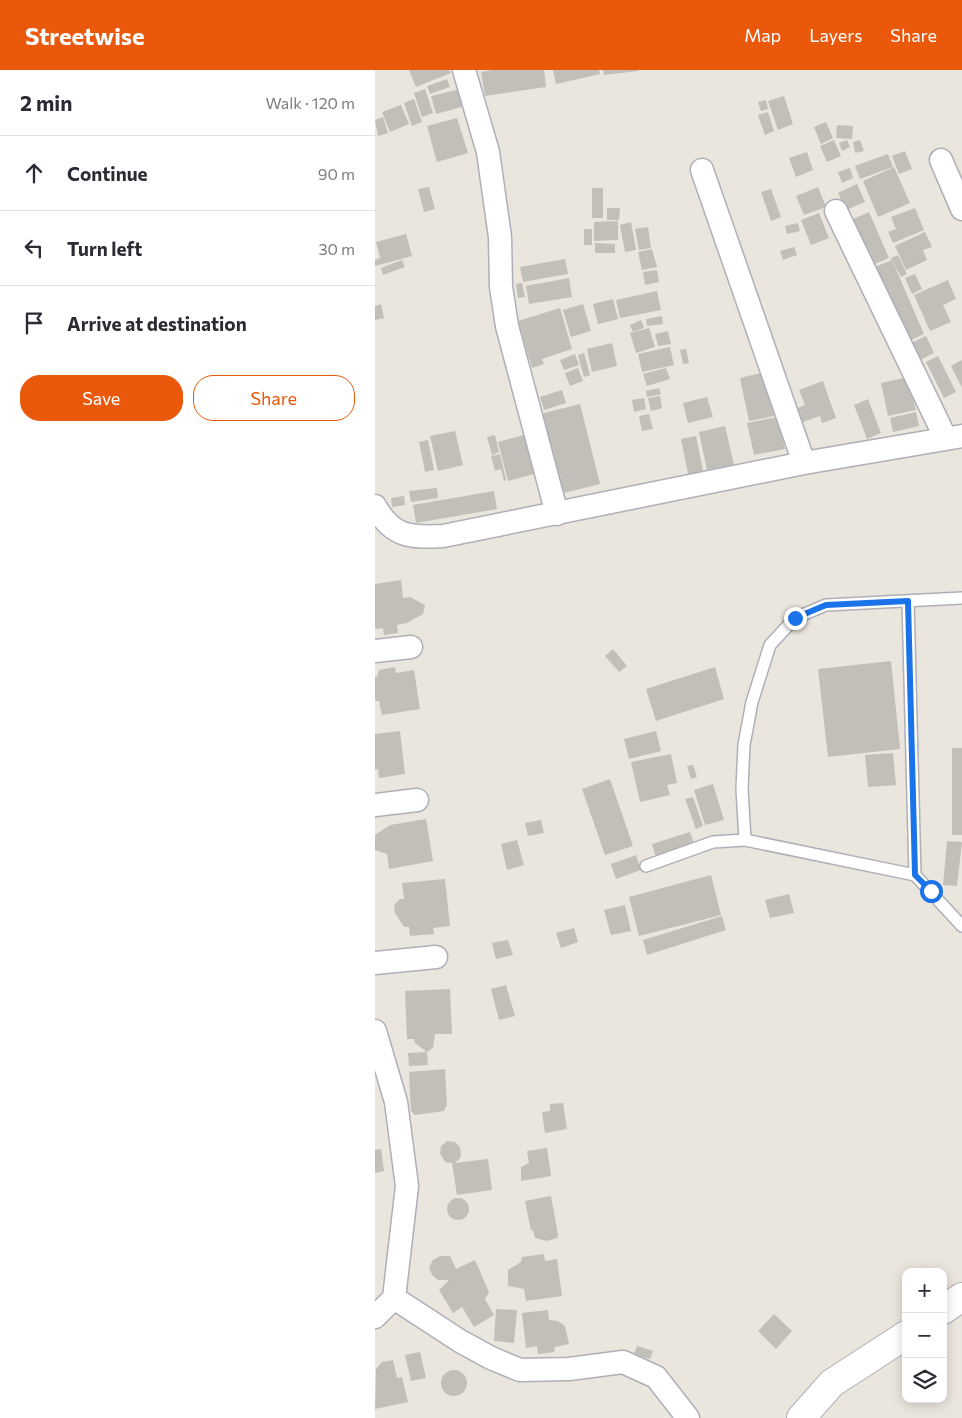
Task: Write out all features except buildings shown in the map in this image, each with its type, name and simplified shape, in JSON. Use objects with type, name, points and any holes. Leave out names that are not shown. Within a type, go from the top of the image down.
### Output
[{"type":"street","points":[[464,70],[488,152],[501,237],[501,287],[507,326],[557,514]]},
{"type":"street","points":[[941,160],[962,209]]},
{"type":"street","points":[[702,170],[804,463]]},
{"type":"street","points":[[375,506],[380,515],[399,533],[416,537],[443,536],[804,463],[954,437],[836,211]]},
{"type":"street","points":[[375,651],[411,647]]},
{"type":"street","points":[[375,805],[417,800]]},
{"type":"street","points":[[375,963],[435,957]]},
{"type":"street","points":[[375,1031],[396,1102],[407,1186],[394,1298],[375,1317]]},
{"type":"street","points":[[947,1307],[962,1297]]},
{"type":"street","points":[[394,1298],[460,1341],[491,1358],[519,1370],[569,1369],[623,1362],[656,1376],[688,1418]]},
{"type":"street","points":[[801,1418],[832,1383],[902,1338]]},
{"type":"lane","points":[[745,840],[742,789],[743,745],[752,702],[770,645],[795,618],[826,605],[962,598]]},
{"type":"lane","points":[[908,601],[915,875]]},
{"type":"lane","points":[[646,866],[713,842],[745,840],[915,875],[962,926]]},
{"type":"route","points":[[795,618],[826,605],[908,601],[915,875],[931,891]]}]
